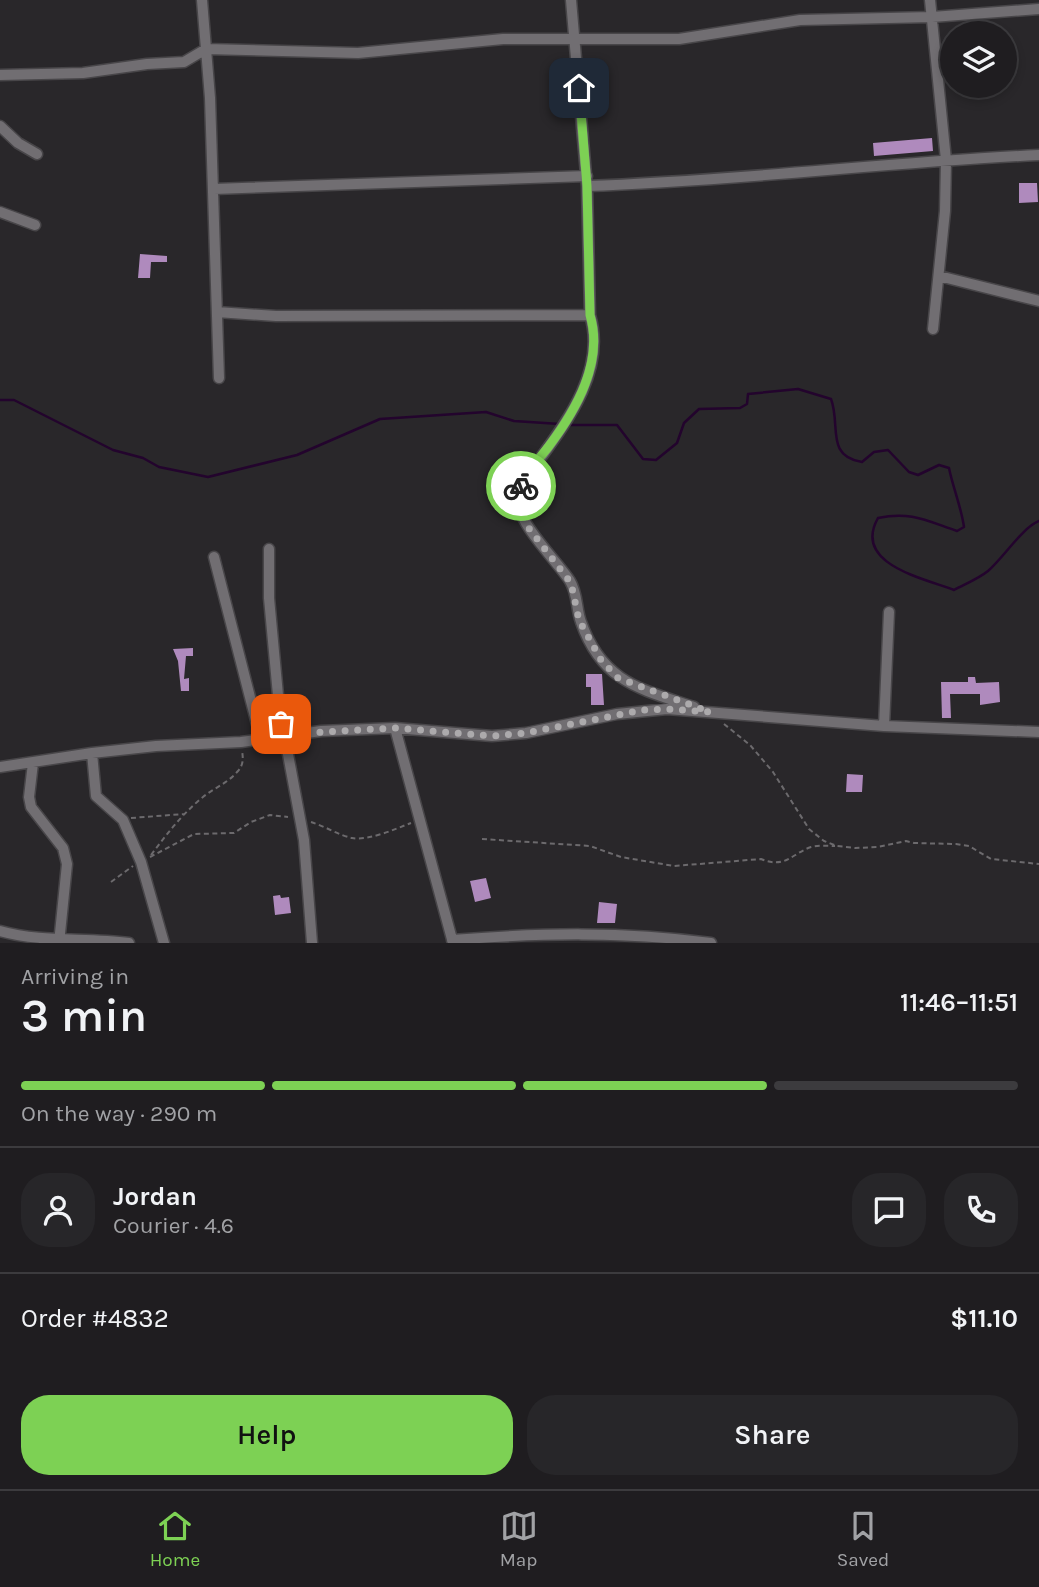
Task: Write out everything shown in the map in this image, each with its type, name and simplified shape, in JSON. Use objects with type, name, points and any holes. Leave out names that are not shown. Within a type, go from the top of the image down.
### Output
[{"type":"street","points":[[202,0],[214,189],[219,379]]},
{"type":"street","points":[[571,0],[587,181],[593,354],[589,374],[565,425],[523,482],[517,502],[528,527],[571,583],[579,620],[601,660],[618,678],[710,712]]},
{"type":"street","points":[[930,0],[946,160],[945,211],[933,329]]},
{"type":"street","points":[[0,75],[83,73],[184,62],[206,49],[358,53],[441,43],[575,38],[679,39],[800,20],[932,17],[1039,9]]},
{"type":"street","points":[[0,126],[18,144],[37,154]]},
{"type":"street","points":[[214,189],[816,173],[946,160],[1039,155]]},
{"type":"street","points":[[0,212],[35,225]]},
{"type":"street","points":[[939,276],[1039,301]]},
{"type":"street","points":[[217,312],[276,316],[590,315]]},
{"type":"street","points":[[269,549],[269,598],[283,737],[304,840],[312,943]]},
{"type":"street","points":[[214,557],[261,740]]},
{"type":"street","points":[[884,726],[890,612]]},
{"type":"street","points":[[0,767],[156,746],[241,742],[321,732],[395,728],[492,736],[526,733],[643,710],[667,709],[884,726],[1039,732]]},
{"type":"street","points":[[395,728],[452,942],[535,934],[610,934],[711,943]]},
{"type":"street","points":[[92,753],[96,796],[123,820],[141,862],[164,943]]},
{"type":"street","points":[[33,763],[29,797],[31,807],[63,848],[67,864],[59,942]]},
{"type":"street","points":[[0,932],[59,942],[92,939],[129,943]]},
{"type":"path","points":[[710,712],[750,745],[774,772],[809,829],[824,841],[837,846]]},
{"type":"path","points":[[241,742],[243,761],[239,770],[185,814],[151,856],[194,834],[234,833],[251,822],[276,814],[335,829],[348,837],[362,838],[419,820]]},
{"type":"path","points":[[123,820],[156,814],[185,814]]},
{"type":"path","points":[[482,839],[590,846],[621,857],[674,866],[761,859],[775,863],[792,860],[810,848],[878,847],[906,841],[969,846],[991,859],[1039,864]]},
{"type":"path","points":[[111,882],[141,862]]},
{"type":"building","points":[[932,138],[933,151],[874,156],[873,143]]},
{"type":"building","points":[[1019,183],[1037,183],[1038,202],[1019,203]]},
{"type":"building","points":[[140,254],[167,256],[167,262],[151,262],[150,278],[138,278]]},
{"type":"building","points":[[193,648],[193,656],[186,656],[184,679],[189,678],[189,691],[181,691],[178,661],[173,649]]},
{"type":"building","points":[[586,674],[602,674],[604,705],[591,705],[591,687],[586,687]]},
{"type":"building","points":[[968,677],[975,677],[976,683],[999,682],[1000,702],[980,705],[980,694],[950,694],[951,718],[942,718],[941,682],[968,682]]},
{"type":"building","points":[[847,774],[863,775],[862,792],[846,792]]},
{"type":"building","points":[[486,878],[491,898],[475,902],[470,881]]},
{"type":"building","points":[[280,895],[281,898],[289,897],[291,913],[275,915],[273,896]]},
{"type":"building","points":[[599,902],[617,904],[615,923],[597,923]]},
{"type":"waterway","points":[[567,425],[617,425],[643,459],[656,460],[677,443],[684,423],[699,409],[740,408],[747,404],[748,394],[798,389],[831,399],[836,438],[843,453],[850,459],[862,462],[874,452],[888,450],[909,472],[918,475],[939,465],[949,468],[964,527],[957,531],[919,518],[890,516],[878,518],[873,534],[875,547],[882,558],[895,567],[954,590],[988,571],[1026,530],[1039,521]]},
{"type":"waterway","points":[[0,400],[14,400],[113,450],[143,458],[159,467],[208,477],[297,455],[380,419],[486,412],[514,421],[560,424]]},
{"type":"way so far","points":[[281,724],[283,737],[395,728],[492,736],[526,733],[643,710],[710,712],[652,693],[618,678],[601,660],[579,620],[571,583],[528,527],[517,502],[521,486]]},
{"type":"route","points":[[521,486],[565,425],[589,374],[593,354],[587,186],[579,88]]}]
